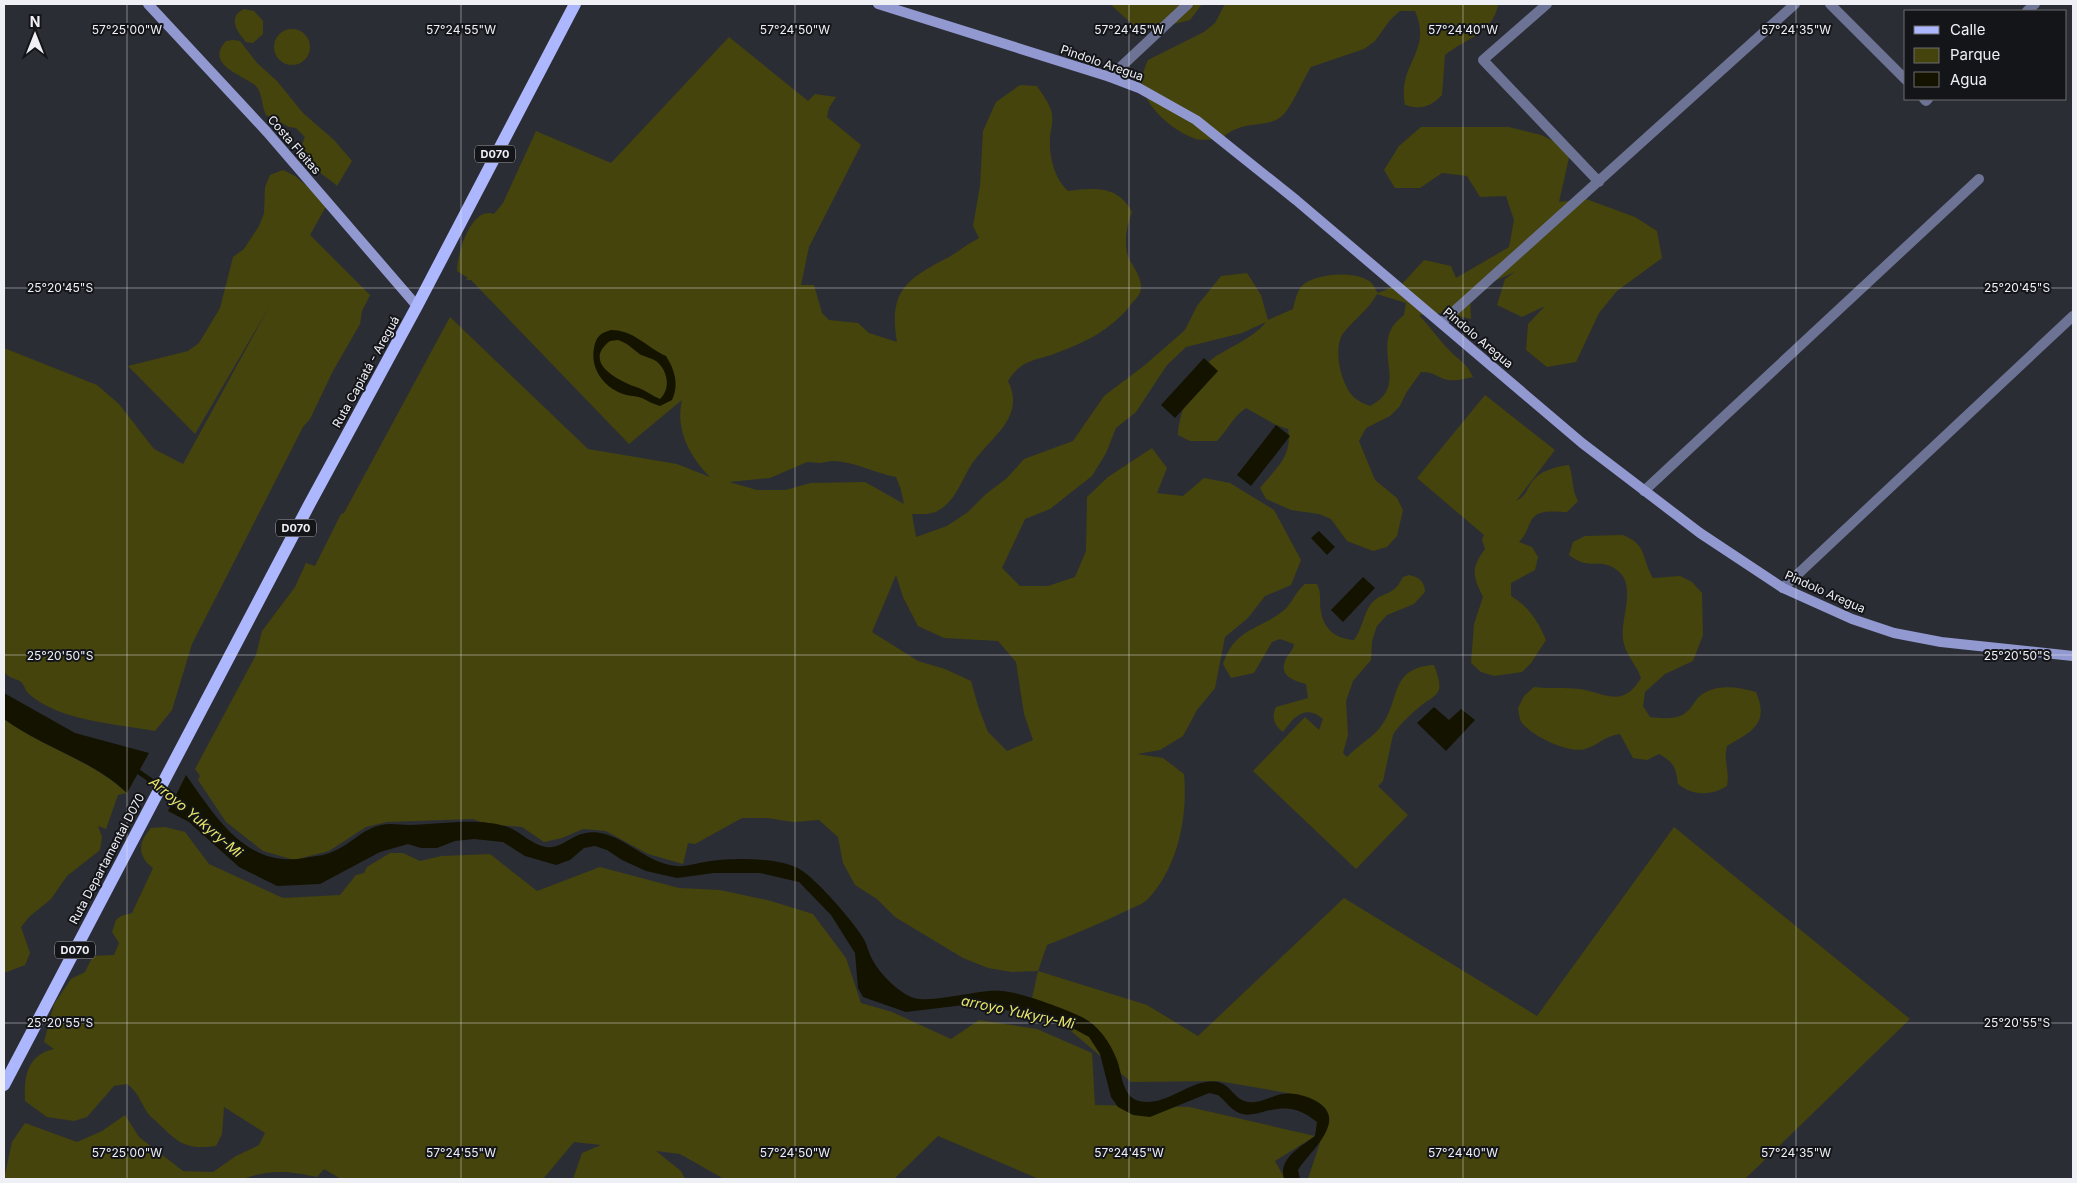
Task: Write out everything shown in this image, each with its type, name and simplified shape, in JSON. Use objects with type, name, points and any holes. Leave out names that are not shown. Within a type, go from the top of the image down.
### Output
[{"type":"main road","name":"Costa Fleitas","points":[[148,4],[267,132],[417,306]]},
{"type":"main road","name":"Ruta Capiatá - Areguá","points":[[179,752],[309,505],[417,306],[575,4]]},
{"type":"main road","name":"Pindolo Aregua","points":[[878,4],[1110,77],[1139,88],[1196,120],[1296,200],[1582,443],[1700,533],[1783,588],[1852,619],[1894,633],[1960,645],[2073,656]]},
{"type":"main road","name":"Ruta Departamental D070","points":[[4,1085],[179,752]]},
{"type":"street","points":[[1110,77],[1188,4]]},
{"type":"street","points":[[1547,4],[1482,60],[1599,182]]},
{"type":"street","points":[[1442,323],[1795,4]]},
{"type":"street","points":[[1830,4],[1904,78]]},
{"type":"street","points":[[1644,491],[1979,178]]},
{"type":"street","points":[[1783,588],[2073,316]]},
{"type":"green space","points":[[1110,4],[1202,4],[1190,20],[1141,32]]},
{"type":"green space","points":[[1225,4],[1496,4],[1498,6],[1495,15],[1484,29],[1445,55],[1442,95],[1430,105],[1416,107],[1405,105],[1404,91],[1406,78],[1418,48],[1420,37],[1415,11],[1400,11],[1390,20],[1375,41],[1364,49],[1311,67],[1290,106],[1277,119],[1239,128],[1222,138],[1196,139],[1172,126],[1151,106],[1143,90],[1143,75],[1148,60],[1204,32],[1215,23]]},
{"type":"green space","points":[[244,9],[254,11],[263,21],[263,34],[253,43],[246,42],[235,25],[236,16]]},
{"type":"green space","points":[[292,29],[299,30],[305,34],[309,40],[309,54],[305,60],[299,64],[292,65],[285,64],[279,60],[275,54],[274,47],[275,40],[279,34],[285,30]]},
{"type":"green space","points":[[729,37],[808,101],[815,94],[836,97],[829,108],[827,117],[861,145],[809,247],[801,285],[814,285],[822,313],[829,320],[858,323],[869,333],[897,342],[895,310],[898,298],[904,288],[922,272],[979,238],[973,226],[980,186],[983,131],[996,102],[1020,85],[1037,86],[1051,110],[1050,145],[1053,167],[1063,186],[1068,191],[1105,190],[1120,197],[1132,212],[1126,232],[1126,248],[1140,282],[1140,292],[1122,315],[1106,329],[1069,348],[1030,361],[1013,374],[1008,381],[1013,394],[1013,406],[1009,417],[970,467],[957,491],[945,506],[933,513],[912,514],[916,537],[947,526],[968,512],[986,494],[1007,478],[1024,459],[1073,441],[1104,396],[1145,365],[1185,330],[1197,306],[1221,276],[1247,273],[1261,295],[1268,320],[1293,309],[1302,286],[1318,277],[1346,275],[1363,278],[1373,285],[1378,293],[1403,283],[1424,260],[1451,266],[1456,278],[1509,247],[1514,220],[1506,196],[1480,197],[1467,176],[1442,173],[1420,188],[1395,188],[1384,170],[1399,146],[1421,127],[1509,127],[1541,135],[1571,149],[1559,202],[1586,199],[1635,217],[1657,231],[1662,258],[1617,291],[1599,313],[1576,362],[1547,367],[1526,350],[1528,324],[1545,306],[1522,317],[1497,305],[1505,279],[1515,272],[1470,292],[1471,319],[1446,313],[1419,315],[1447,348],[1465,365],[1473,377],[1451,380],[1431,373],[1421,372],[1406,393],[1400,406],[1390,416],[1366,428],[1359,441],[1375,480],[1397,498],[1403,510],[1397,536],[1387,547],[1373,551],[1347,541],[1331,519],[1319,514],[1291,510],[1266,499],[1260,488],[1286,454],[1289,438],[1288,429],[1276,425],[1246,408],[1234,419],[1217,441],[1190,441],[1178,435],[1184,406],[1194,383],[1206,365],[1212,359],[1255,333],[1266,322],[1242,333],[1186,347],[1167,365],[1136,412],[1116,428],[1106,453],[1092,476],[1050,509],[1025,519],[1002,568],[1020,586],[1048,586],[1075,577],[1086,551],[1087,497],[1108,477],[1152,448],[1167,468],[1157,493],[1183,496],[1204,478],[1230,483],[1274,510],[1301,560],[1291,585],[1265,596],[1248,618],[1225,637],[1215,688],[1197,710],[1183,736],[1160,750],[1137,754],[1163,758],[1184,774],[1185,790],[1182,824],[1174,856],[1167,872],[1148,899],[1141,904],[1047,945],[1038,971],[1012,972],[988,968],[963,958],[895,917],[877,899],[855,885],[843,863],[838,837],[819,820],[793,822],[767,818],[742,818],[695,844],[688,843],[683,864],[648,854],[606,831],[583,829],[562,838],[544,842],[522,827],[487,824],[473,819],[387,822],[366,827],[329,851],[294,860],[263,851],[226,822],[198,780],[200,776],[195,769],[256,655],[262,631],[295,587],[306,563],[315,566],[341,514],[344,513],[450,317],[588,449],[677,464],[710,477],[696,461],[686,442],[681,422],[682,400],[629,444],[471,280],[466,280],[468,278],[457,271],[463,243],[472,224],[486,213],[494,214],[503,203],[536,131],[611,163]],"holes":[[[1377,294],[1406,303],[1404,315],[1393,326],[1388,338],[1387,351],[1390,375],[1388,387],[1382,397],[1370,406],[1356,399],[1351,393],[1342,376],[1338,356],[1341,338],[1345,331]],[[832,461],[848,463],[896,477],[904,504],[865,482],[811,483],[785,490],[757,490],[729,482],[770,478],[807,462],[820,463]],[[896,575],[903,597],[918,626],[944,638],[998,641],[1016,662],[1024,714],[1033,740],[1007,751],[988,732],[971,681],[945,669],[918,661],[872,632]]]},
{"type":"green space","points":[[226,41],[240,41],[257,63],[277,81],[303,113],[334,140],[352,161],[337,186],[306,159],[302,145],[305,137],[296,128],[289,127],[266,115],[260,92],[256,86],[222,63],[220,49]]},
{"type":"green space","points":[[283,170],[295,176],[328,203],[310,235],[370,295],[362,311],[360,324],[333,371],[310,419],[303,427],[192,644],[172,710],[155,731],[89,720],[56,710],[41,703],[26,691],[20,681],[4,672],[4,348],[97,385],[119,404],[154,449],[183,464],[269,307],[195,434],[128,366],[188,351],[199,343],[220,308],[233,257],[244,249],[259,226],[264,213],[265,187],[270,175]]},
{"type":"green space","points":[[1485,395],[1555,450],[1516,501],[1524,495],[1531,483],[1543,472],[1569,465],[1574,492],[1578,501],[1567,512],[1542,512],[1537,514],[1519,542],[1532,547],[1538,557],[1535,570],[1511,583],[1511,596],[1523,604],[1532,615],[1546,640],[1531,663],[1522,672],[1494,676],[1481,672],[1471,663],[1474,624],[1483,597],[1475,578],[1475,567],[1485,549],[1482,540],[1484,535],[1417,478]]},
{"type":"green space","points":[[1623,535],[1637,543],[1653,578],[1680,576],[1692,582],[1702,593],[1703,635],[1693,661],[1665,674],[1645,692],[1643,706],[1650,717],[1674,718],[1681,716],[1703,694],[1717,688],[1733,687],[1756,692],[1760,703],[1761,712],[1756,726],[1727,746],[1727,786],[1715,792],[1696,793],[1678,784],[1675,770],[1671,763],[1659,754],[1647,760],[1633,758],[1620,734],[1585,749],[1570,749],[1542,738],[1527,728],[1520,720],[1518,708],[1524,696],[1534,687],[1580,689],[1614,697],[1628,693],[1641,678],[1624,644],[1623,625],[1627,593],[1626,583],[1622,575],[1608,565],[1588,564],[1576,560],[1569,555],[1573,542],[1585,536]]},
{"type":"green space","points":[[1409,575],[1421,580],[1425,592],[1414,604],[1387,615],[1377,626],[1372,641],[1371,660],[1353,681],[1346,701],[1348,735],[1343,753],[1347,757],[1379,729],[1388,715],[1398,686],[1410,672],[1420,667],[1434,665],[1438,675],[1439,689],[1438,693],[1404,721],[1393,735],[1383,781],[1378,786],[1408,815],[1356,869],[1253,771],[1305,717],[1319,730],[1323,719],[1311,712],[1306,712],[1296,717],[1283,732],[1274,721],[1276,707],[1308,698],[1306,684],[1286,675],[1284,671],[1285,661],[1294,644],[1280,639],[1272,642],[1254,673],[1231,678],[1223,664],[1228,652],[1240,637],[1283,611],[1305,584],[1317,584],[1320,608],[1328,629],[1342,638],[1354,640],[1371,604],[1392,591],[1403,577]]},
{"type":"green space","points":[[4,719],[34,738],[99,772],[127,793],[118,795],[106,829],[98,826],[102,837],[100,850],[67,876],[51,899],[29,917],[21,927],[30,953],[25,965],[4,973]]},
{"type":"green space","points":[[165,827],[185,832],[209,864],[283,898],[340,895],[356,875],[364,873],[367,867],[390,853],[403,853],[420,861],[441,856],[490,854],[537,891],[600,867],[679,888],[720,890],[771,901],[813,914],[846,958],[861,1003],[892,1012],[951,1039],[979,1020],[1037,1029],[1092,1053],[1095,1105],[1189,1107],[1315,1136],[1275,1161],[1285,1179],[1039,1179],[938,1136],[894,1179],[724,1179],[680,1154],[656,1151],[681,1171],[685,1179],[573,1179],[582,1153],[601,1145],[574,1142],[543,1179],[341,1179],[324,1169],[317,1177],[297,1173],[271,1172],[243,1179],[4,1179],[12,1142],[25,1123],[77,1142],[102,1131],[125,1115],[139,1137],[183,1171],[213,1172],[236,1156],[259,1145],[265,1133],[224,1107],[222,1134],[216,1146],[197,1147],[183,1144],[171,1136],[149,1115],[136,1093],[127,1084],[114,1086],[87,1117],[74,1121],[47,1117],[25,1101],[25,1083],[29,1068],[38,1056],[54,1049],[44,1042],[54,1004],[71,979],[85,972],[93,956],[114,955],[119,943],[112,932],[116,920],[121,916],[132,913],[153,868],[144,859],[142,854],[141,849],[144,838],[151,828]]},
{"type":"green space","points":[[1674,827],[1910,1019],[1745,1179],[1308,1179],[1329,1115],[1299,1095],[1218,1081],[1131,1082],[1032,998],[1038,971],[1147,1005],[1198,1036],[1344,898],[1537,1016]]},
{"type":"water","points":[[607,331],[626,333],[666,356],[672,367],[676,383],[672,400],[660,406],[642,398],[616,391],[604,382],[596,370],[593,356],[597,338]],"holes":[[[618,340],[629,345],[641,355],[656,361],[663,369],[667,385],[660,399],[622,381],[606,371],[601,364],[602,349],[610,341]]]},
{"type":"water","points":[[1204,358],[1218,371],[1175,418],[1161,405]]},
{"type":"water","points":[[1276,425],[1290,436],[1251,486],[1237,475]]},
{"type":"water","points":[[1319,531],[1335,547],[1327,555],[1311,538]]},
{"type":"water","points":[[1363,577],[1375,588],[1343,622],[1331,610]]},
{"type":"water","points":[[4,693],[75,733],[149,753],[127,793],[99,771],[34,738],[4,719]]},
{"type":"water","points":[[1434,707],[1449,720],[1461,709],[1475,720],[1446,751],[1417,723]]},
{"type":"water","name":"arroyo Yukyry-Mi","points":[[186,775],[209,807],[234,836],[249,847],[265,855],[284,859],[305,858],[329,853],[368,830],[381,825],[484,822],[508,827],[536,844],[546,847],[559,845],[586,833],[605,834],[657,861],[676,866],[744,859],[770,861],[792,866],[808,875],[834,901],[863,938],[878,969],[894,985],[911,997],[929,999],[1001,991],[1030,997],[1082,1017],[1098,1029],[1114,1053],[1126,1090],[1133,1099],[1148,1102],[1156,1101],[1198,1084],[1215,1082],[1226,1086],[1242,1100],[1248,1102],[1257,1102],[1286,1094],[1295,1094],[1316,1101],[1325,1109],[1329,1117],[1328,1126],[1324,1136],[1298,1170],[1300,1179],[1284,1179],[1284,1165],[1287,1159],[1315,1136],[1317,1122],[1299,1111],[1293,1109],[1274,1109],[1242,1114],[1238,1113],[1218,1095],[1209,1093],[1150,1117],[1133,1115],[1118,1107],[1111,1097],[1100,1054],[1089,1037],[1067,1025],[1039,1016],[972,1004],[906,1012],[863,997],[858,988],[855,953],[831,915],[799,882],[760,873],[714,873],[677,878],[646,871],[622,860],[607,850],[595,846],[584,848],[570,860],[556,865],[525,856],[503,842],[474,839],[455,841],[437,848],[421,848],[408,844],[380,852],[320,884],[277,886],[239,867],[189,822],[168,811]]},
{"type":"waterway","name":"Arroyo Yukyry-Mi","points":[[133,768],[179,800]]}]
